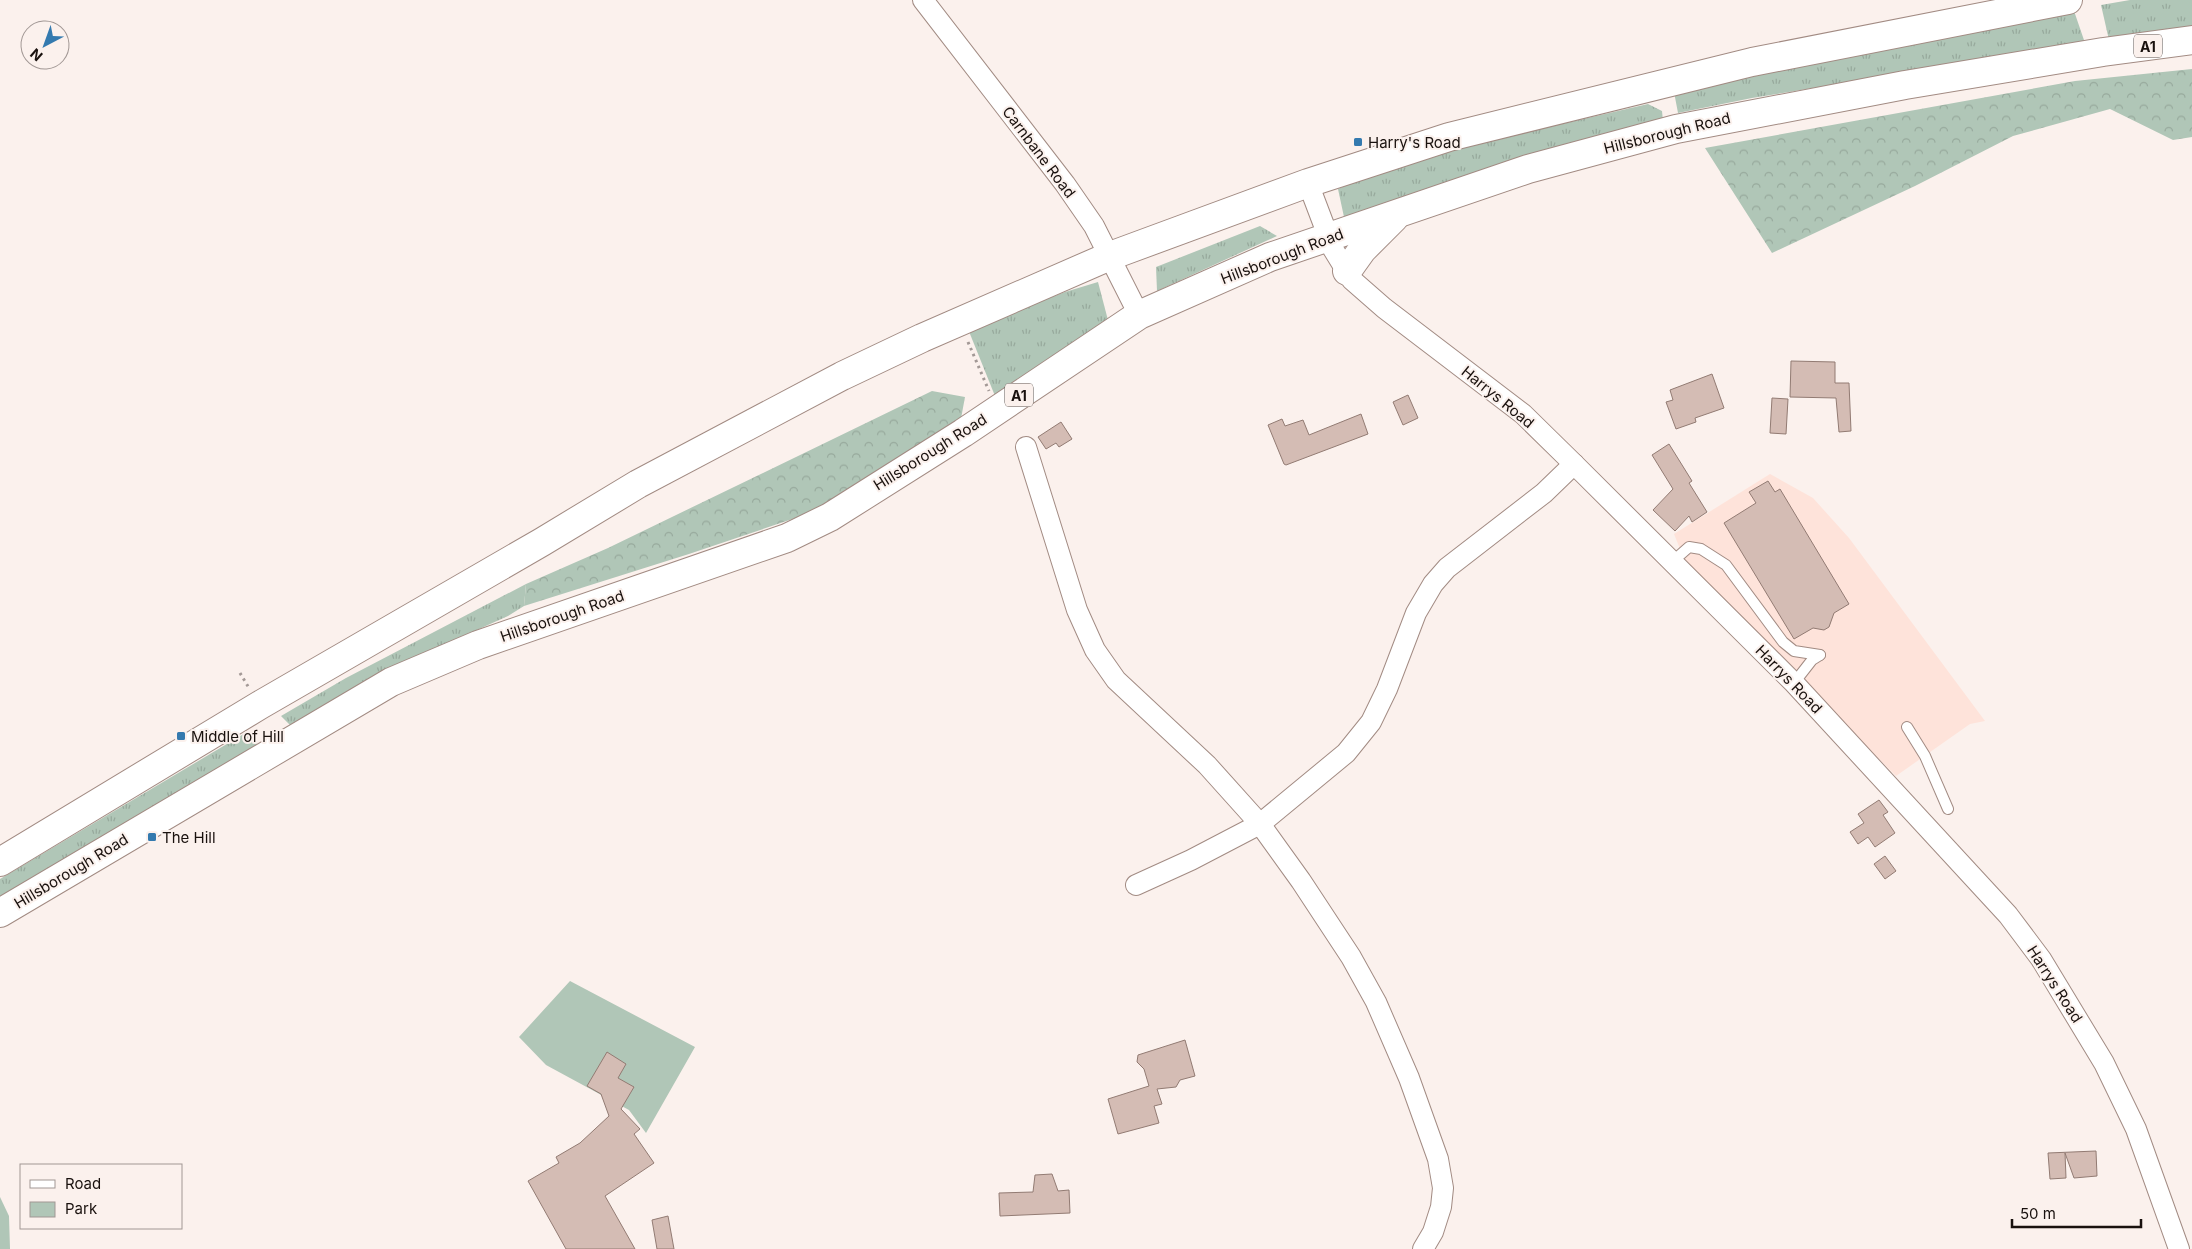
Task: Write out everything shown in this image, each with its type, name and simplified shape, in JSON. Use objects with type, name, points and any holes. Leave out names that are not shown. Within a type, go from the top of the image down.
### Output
[{"type":"highway","points":[[0,862],[260,706],[504,565],[638,484],[834,380],[959,322],[1110,256],[1308,183],[1449,137],[1682,79],[1892,34],[2068,0]]},
{"type":"highway","name":"Hillsborough Road","points":[[0,913],[391,682],[478,644],[787,538],[830,517],[997,410],[1139,315],[1270,257],[1528,169],[1676,128],[1905,85],[2103,52],[2192,40]]},
{"type":"highway","points":[[1347,271],[1362,250],[1399,213]]},
{"type":"street","name":"Carnbane Road","points":[[923,0],[1094,226],[1139,315]]},
{"type":"street","name":"Harrys Road","points":[[1308,183],[1330,237],[1333,250],[1352,280],[1384,308],[1522,414],[1574,464],[1794,683],[2008,915],[2041,959],[2104,1063],[2136,1129],[2179,1249]]},
{"type":"street","points":[[1026,447],[1077,610],[1095,650],[1116,680],[1207,765],[1260,824],[1301,881],[1351,957],[1376,1002],[1409,1078],[1438,1159],[1443,1188],[1442,1207],[1433,1232],[1423,1249]]},
{"type":"street","points":[[1136,885],[1191,860],[1260,824],[1346,753],[1371,722],[1387,689],[1416,613],[1433,584],[1447,568],[1544,492],[1574,464]]},
{"type":"lane","points":[[1672,562],[1689,547],[1701,549],[1726,565],[1783,642],[1794,651],[1820,655],[1812,660],[1794,683]]},
{"type":"lane","points":[[1907,727],[1925,756],[1948,809]]},
{"type":"path","points":[[959,322],[997,410]]},
{"type":"shaded area","points":[[1770,474],[1813,498],[1849,538],[1985,721],[1970,724],[1896,776],[1687,566],[1674,534]]},
{"type":"green space","points":[[2130,0],[2192,0],[2192,28],[2109,40],[2101,5]]},
{"type":"green space","points":[[2073,8],[2085,43],[1752,98],[1678,113],[1674,92]]},
{"type":"green space","points":[[2192,69],[2192,137],[2173,140],[2110,109],[2013,136],[1915,186],[1772,253],[1705,148],[2075,81]]},
{"type":"green space","points":[[1648,104],[1662,111],[1663,121],[1520,162],[1344,217],[1338,189],[1354,182],[1475,144]]},
{"type":"green space","points":[[1260,226],[1277,236],[1157,291],[1156,267]]},
{"type":"green space","points":[[1098,282],[1109,324],[995,396],[968,329],[1065,292]]},
{"type":"green space","points":[[932,391],[965,397],[960,424],[825,508],[689,554],[524,606],[526,584],[608,548]]},
{"type":"green space","points":[[526,584],[524,606],[508,616],[381,673],[290,725],[281,716],[346,678]]},
{"type":"green space","points":[[247,732],[258,745],[0,901],[0,879]]},
{"type":"green space","points":[[570,981],[695,1047],[646,1133],[629,1110],[546,1065],[519,1037]]},
{"type":"green space","points":[[0,1197],[9,1216],[10,1249],[0,1249]]},
{"type":"building","points":[[1791,361],[1835,362],[1835,383],[1849,383],[1851,431],[1839,432],[1836,398],[1790,397]]},
{"type":"building","points":[[1712,374],[1724,408],[1695,418],[1696,422],[1676,429],[1666,402],[1673,400],[1670,390]]},
{"type":"building","points":[[1408,395],[1418,418],[1403,425],[1393,402]]},
{"type":"building","points":[[1772,398],[1788,399],[1786,434],[1770,433]]},
{"type":"building","points":[[1361,414],[1368,434],[1286,465],[1268,425],[1282,419],[1285,426],[1303,420],[1309,435]]},
{"type":"building","points":[[1061,422],[1072,439],[1059,447],[1056,443],[1046,449],[1038,437]]},
{"type":"building","points":[[1669,444],[1692,481],[1689,483],[1707,512],[1692,522],[1689,516],[1675,531],[1653,510],[1673,489],[1652,455]]},
{"type":"building","points":[[1768,481],[1775,492],[1780,489],[1849,604],[1834,613],[1829,627],[1824,630],[1813,628],[1794,639],[1724,523],[1756,503],[1749,492]]},
{"type":"building","points":[[1879,800],[1888,812],[1883,815],[1895,833],[1875,847],[1868,837],[1858,844],[1850,832],[1864,823],[1858,814]]},
{"type":"building","points":[[1885,856],[1896,871],[1885,879],[1874,864]]},
{"type":"building","points":[[1185,1040],[1195,1076],[1180,1080],[1176,1087],[1157,1089],[1162,1104],[1154,1106],[1159,1123],[1118,1134],[1108,1099],[1149,1086],[1144,1069],[1137,1062],[1138,1055]]},
{"type":"building","points":[[607,1052],[626,1064],[618,1078],[634,1087],[621,1109],[640,1129],[634,1134],[654,1163],[605,1196],[635,1249],[566,1249],[528,1181],[559,1163],[556,1157],[580,1143],[609,1116],[601,1094],[587,1086]]},
{"type":"building","points":[[2096,1151],[2097,1176],[2074,1178],[2065,1153],[2066,1178],[2050,1179],[2048,1153]]},
{"type":"building","points":[[1052,1174],[1058,1191],[1069,1190],[1070,1213],[1000,1216],[999,1193],[1033,1192],[1035,1175]]},
{"type":"building","points":[[668,1216],[674,1249],[657,1249],[652,1220]]},
{"type":"place","name":"Harry's Road","points":[[1358,142]]},
{"type":"place","name":"Middle of Hill","points":[[181,736]]},
{"type":"place","name":"The Hill","points":[[152,837]]}]
